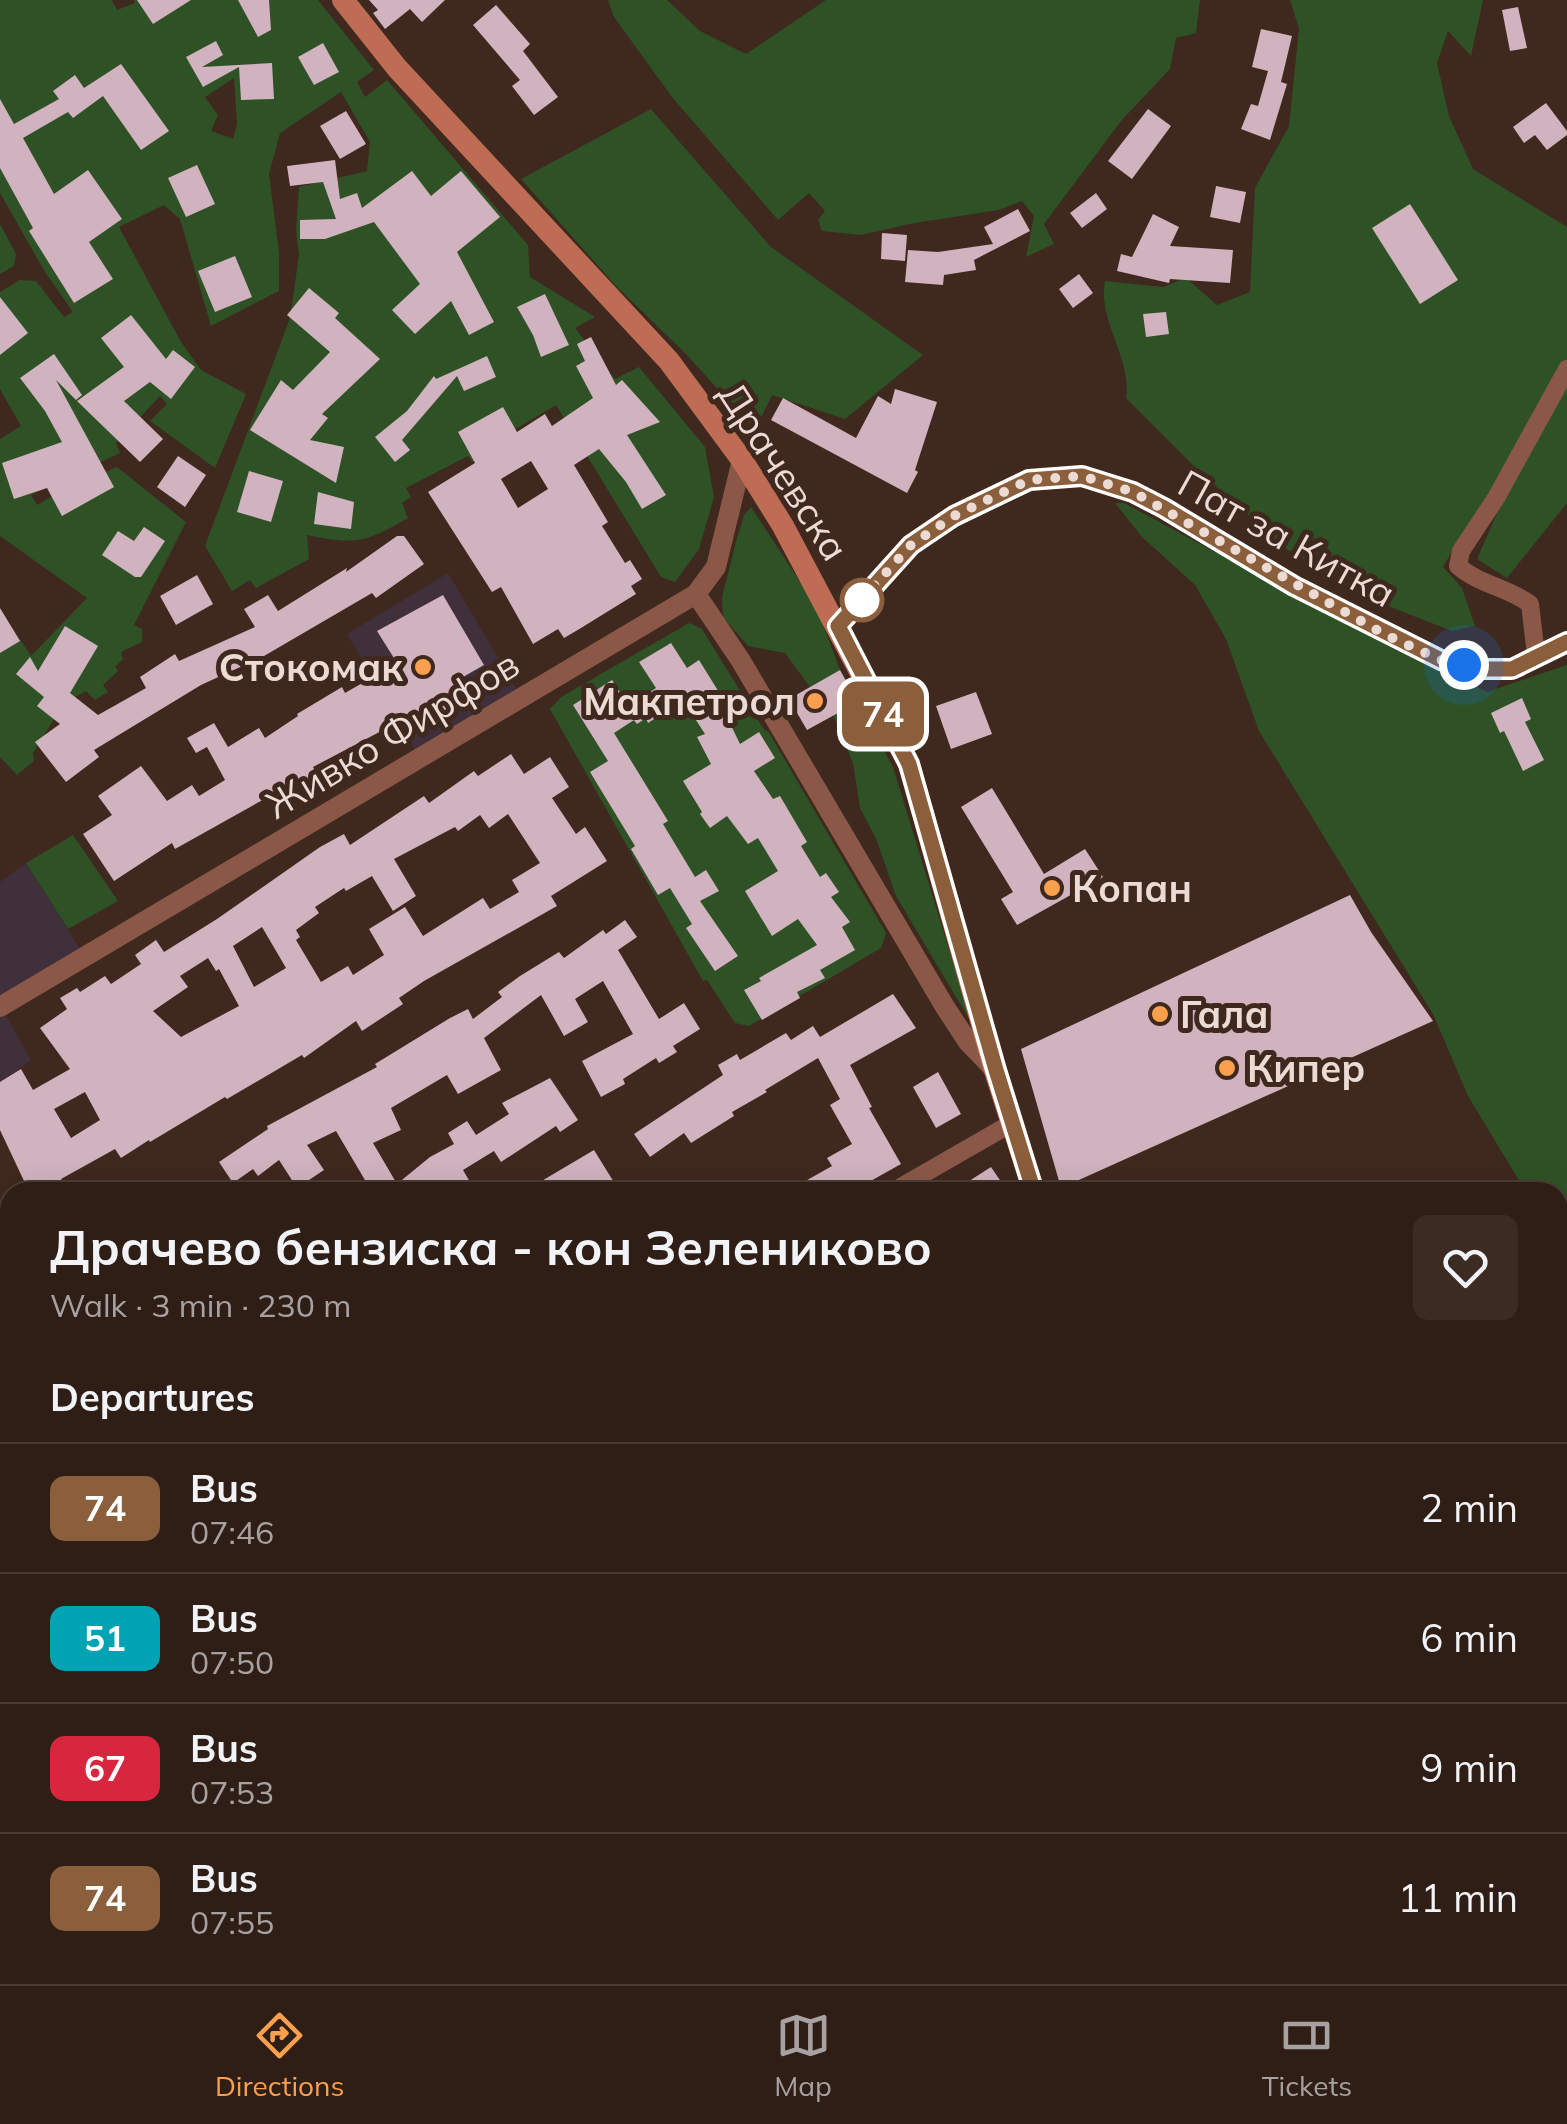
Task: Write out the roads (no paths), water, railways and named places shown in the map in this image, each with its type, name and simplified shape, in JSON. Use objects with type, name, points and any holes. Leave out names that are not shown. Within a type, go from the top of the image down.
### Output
[{"type":"main road","name":"Драчевска","points":[[343,0],[396,68],[669,361],[742,460],[838,626],[909,764],[1031,1182]]},
{"type":"street","points":[[1536,655],[1530,604],[1504,588],[1469,576],[1458,566],[1462,550],[1496,498],[1567,369]]},
{"type":"street","points":[[742,460],[716,566],[696,594],[761,694],[945,1007],[968,1042],[996,1070]]},
{"type":"street","name":"Пат за Китка","points":[[838,626],[911,545],[954,516],[1029,480],[1082,476],[1148,500],[1294,586],[1443,661],[1485,669],[1512,669],[1567,642]]},
{"type":"street","name":"Живко Фирфов","points":[[0,1007],[696,594]]},
{"type":"street","points":[[909,1182],[1012,1123]]},
{"type":"place","name":"Стокомак","points":[[423,667]]},
{"type":"place","name":"Макпетрол","points":[[815,701]]},
{"type":"place","name":"Копан","points":[[1052,888]]},
{"type":"place","name":"Гала","points":[[1160,1014]]},
{"type":"place","name":"Кипер","points":[[1227,1068]]}]
